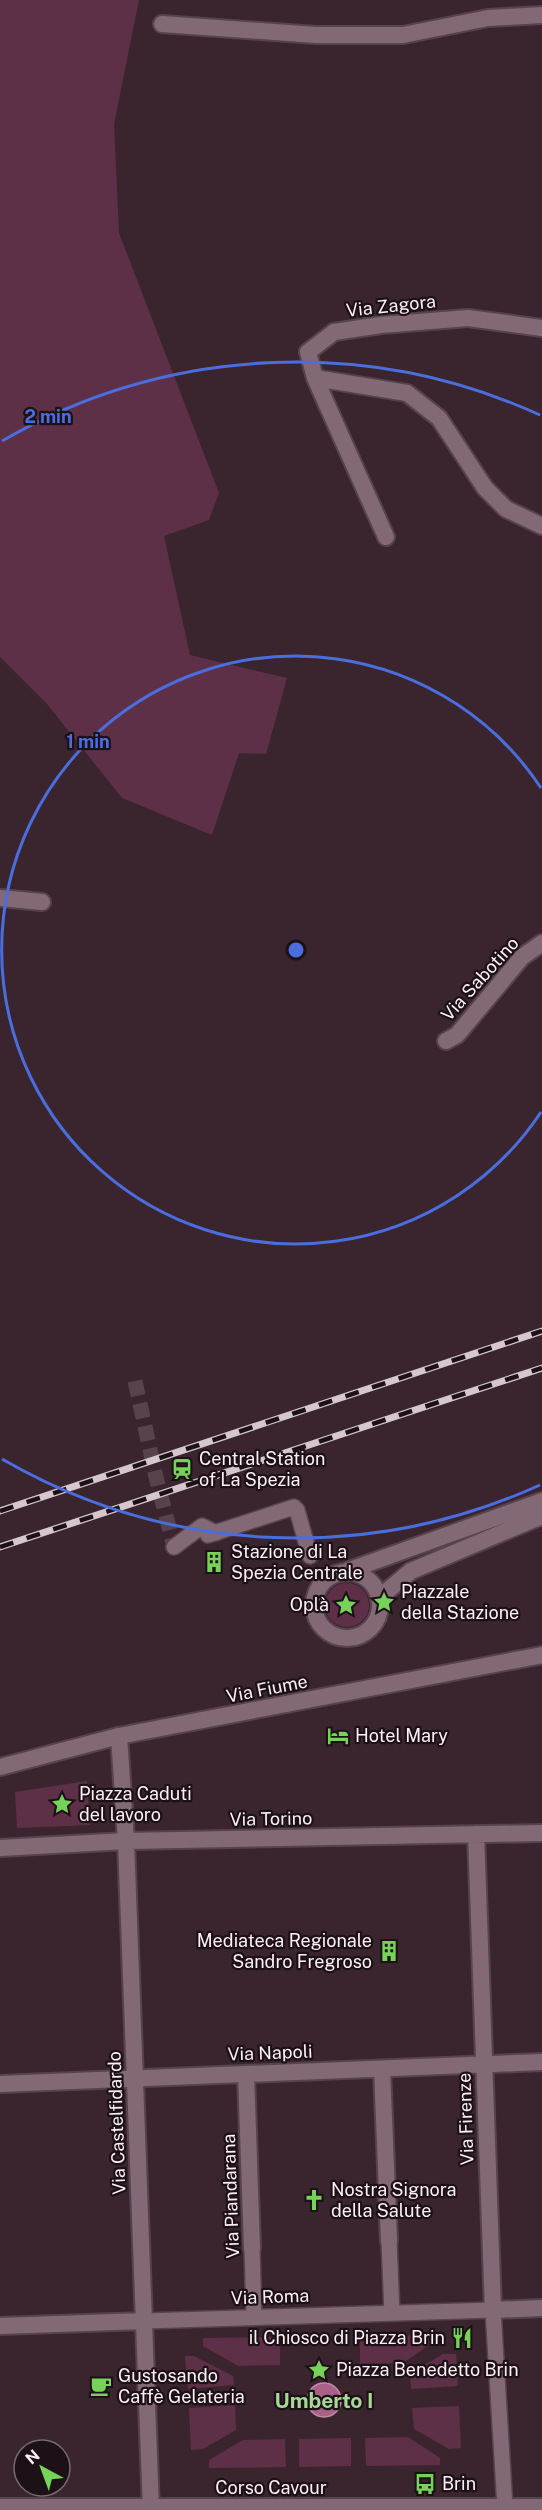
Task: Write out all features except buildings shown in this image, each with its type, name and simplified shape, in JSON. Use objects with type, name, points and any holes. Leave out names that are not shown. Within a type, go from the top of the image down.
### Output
[{"type":"street","points":[[162,24],[316,35],[403,35],[488,18],[542,15]]},
{"type":"street","name":"Via Zagora","points":[[386,537],[315,378],[308,352],[334,332],[381,325],[468,318],[542,328]]},
{"type":"street","points":[[315,378],[407,393],[439,418],[485,488],[506,509],[542,526]]},
{"type":"street","points":[[0,898],[42,902]]},
{"type":"street","name":"Via Sabotino","points":[[446,1041],[457,1035],[522,957],[542,943]]},
{"type":"street","points":[[347,1571],[368,1578],[380,1597],[381,1608],[372,1628],[363,1635],[342,1638],[331,1635],[322,1628],[316,1619],[314,1609],[314,1597],[319,1587],[336,1573],[542,1501]]},
{"type":"street","points":[[174,1546],[202,1526],[212,1534],[294,1508],[297,1510],[310,1556]]},
{"type":"street","points":[[380,1597],[411,1571],[542,1516]]},
{"type":"street","name":"Via Fiume","points":[[0,1767],[119,1737],[542,1655]]},
{"type":"street","name":"Via Castelfidardo","points":[[119,1737],[126,1841],[151,2509]]},
{"type":"street","name":"Via Torino","points":[[0,1848],[126,1841],[542,1833]]},
{"type":"street","name":"Via Firenze","points":[[476,1834],[493,2310],[505,2509]]},
{"type":"street","name":"Via Napoli","points":[[0,2084],[542,2062]]},
{"type":"street","points":[[382,2068],[392,2313]]},
{"type":"street","name":"Via Piandarana","points":[[246,2074],[254,2317]]},
{"type":"street","name":"Via Roma","points":[[0,2326],[542,2308]]},
{"type":"street","name":"Corso Cavour","points":[[0,2507],[542,2508]]},
{"type":"shaded area","points":[[0,0],[139,0],[114,124],[119,233],[219,493],[209,520],[164,536],[190,655],[287,678],[266,754],[239,753],[212,835],[122,798],[47,704],[0,657]]},
{"type":"shaded area","points":[[347,1583],[356,1584],[363,1589],[368,1596],[368,1614],[363,1621],[356,1626],[347,1627],[338,1626],[331,1621],[326,1614],[325,1605],[326,1596],[331,1589],[338,1584]]},
{"type":"shaded area","points":[[87,1781],[90,1825],[17,1828],[15,1792]]},
{"type":"shaded area","points":[[435,2335],[435,2341],[403,2363],[360,2364],[360,2336]]},
{"type":"shaded area","points":[[280,2337],[280,2365],[238,2366],[203,2346],[203,2338]]},
{"type":"shaded area","points":[[443,2354],[456,2354],[458,2386],[411,2389],[410,2374]]},
{"type":"shaded area","points":[[185,2356],[194,2356],[233,2376],[234,2385],[188,2389]]},
{"type":"shaded area","points":[[324,2383],[336,2388],[341,2400],[336,2412],[324,2417],[312,2412],[307,2400],[312,2388]]},
{"type":"shaded area","points":[[235,2405],[236,2430],[203,2449],[191,2450],[189,2408]]},
{"type":"shaded area","points":[[459,2406],[461,2448],[449,2449],[414,2429],[412,2408]]},
{"type":"shaded area","points":[[408,2437],[440,2458],[440,2465],[366,2466],[365,2438]]},
{"type":"shaded area","points":[[351,2438],[351,2466],[299,2467],[299,2439]]},
{"type":"shaded area","points":[[285,2439],[286,2467],[209,2468],[209,2460],[243,2440]]},
{"type":"tunnel","points":[[135,1381],[174,1547]]},
{"type":"railway","points":[[0,1511],[542,1331]]},
{"type":"railway","points":[[0,1547],[542,1368]]},
{"type":"place","name":"Central Station of La Spezia","points":[[182,1469]]},
{"type":"place","name":"Stazione di La Spezia Centrale","points":[[214,1562]]},
{"type":"place","name":"Piazzale della Stazione","points":[[384,1602]]},
{"type":"place","name":"Oplà","points":[[346,1605]]},
{"type":"place","name":"Hotel Mary","points":[[338,1736]]},
{"type":"place","name":"Piazza Caduti del lavoro","points":[[62,1804]]},
{"type":"place","name":"Mediateca Regionale Sandro Fregroso","points":[[389,1951]]},
{"type":"place","name":"Nostra Signora della Salute","points":[[314,2200]]},
{"type":"place","name":"il Chiosco di Piazza Brin","points":[[462,2338]]},
{"type":"place","name":"Piazza Benedetto Brin","points":[[319,2370]]},
{"type":"place","name":"Gustosando Caffè Gelateria","points":[[101,2386]]},
{"type":"place","name":"Brin","points":[[425,2484]]},
{"type":"district","name":"Umberto I","points":[[324,2401]]}]
